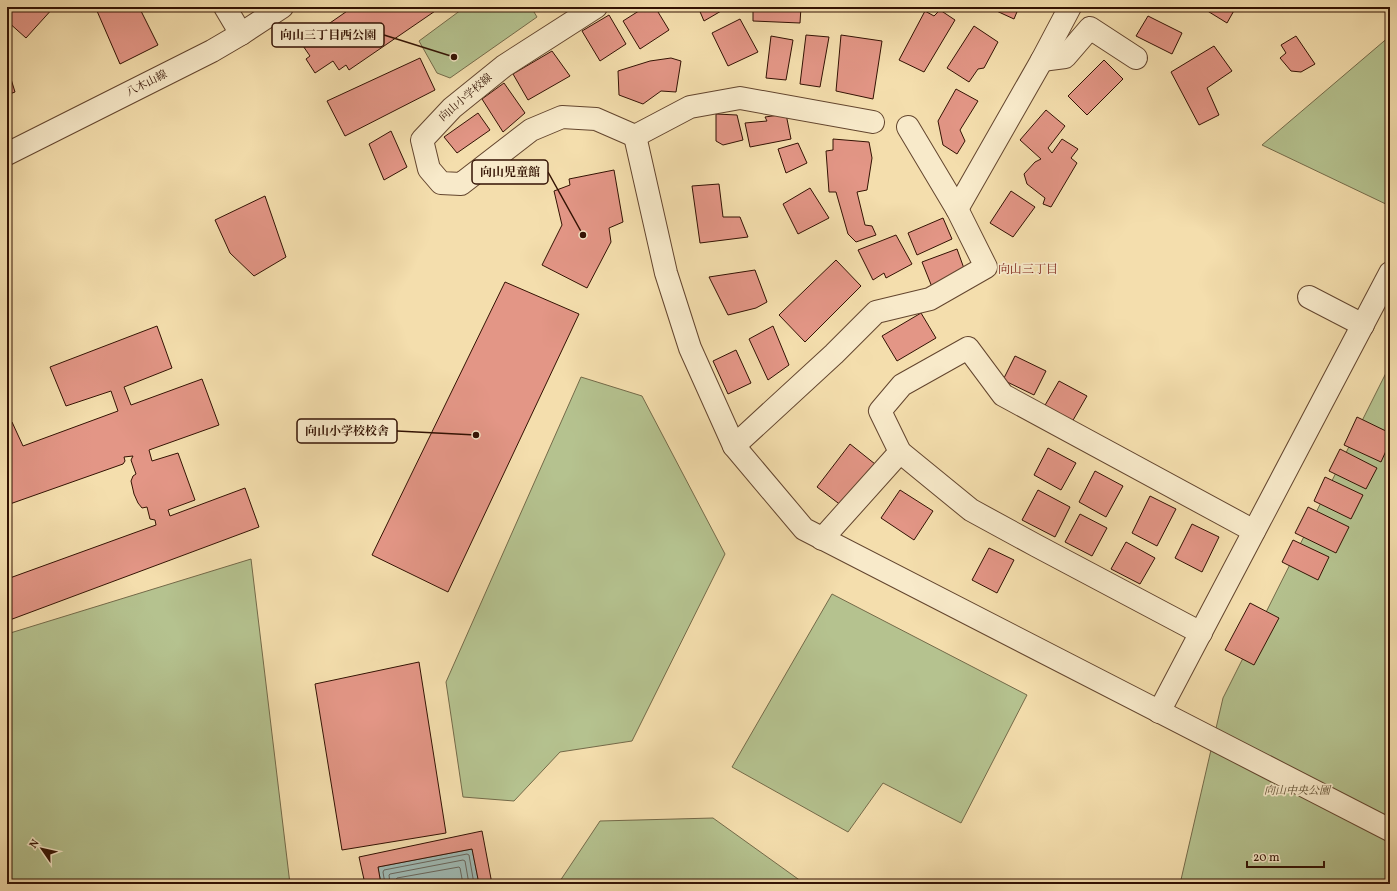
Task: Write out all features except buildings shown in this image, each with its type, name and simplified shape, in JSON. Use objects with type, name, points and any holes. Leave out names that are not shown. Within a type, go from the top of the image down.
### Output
[{"type":"street","points":[[226,7],[241,34]]},
{"type":"street","name":"八木山線","points":[[7,154],[212,51],[282,7]]},
{"type":"street","name":"向山小学校線","points":[[596,7],[504,66],[452,108],[422,140],[428,169],[442,183],[461,184],[531,130],[562,117],[596,119],[635,136]]},
{"type":"street","points":[[957,209],[1042,60],[1070,7]]},
{"type":"street","points":[[1042,60],[1064,57],[1090,28],[1136,58]]},
{"type":"street","points":[[873,122],[740,98],[690,107],[635,136],[666,273],[687,340],[734,446],[804,529],[1390,830]]},
{"type":"street","points":[[734,446],[834,354],[876,312],[930,299],[986,267],[957,209],[908,127]]},
{"type":"street","points":[[1159,712],[1390,274]]},
{"type":"street","points":[[1309,297],[1363,325]]},
{"type":"street","points":[[1201,633],[971,510],[900,452],[880,412],[902,385],[968,348],[1003,395],[1254,531]]},
{"type":"street","points":[[822,539],[900,452]]},
{"type":"green space","points":[[465,7],[531,7],[537,17],[450,78],[437,73],[419,41]]},
{"type":"green space","points":[[1390,36],[1390,206],[1262,145]]},
{"type":"green space","name":"向山中央公園","points":[[1390,365],[1390,884],[1180,884],[1223,698]]},
{"type":"green space","points":[[581,377],[642,396],[725,554],[632,741],[560,752],[514,801],[463,797],[446,682]]},
{"type":"green space","points":[[251,559],[290,884],[7,884],[7,634]]},
{"type":"green space","points":[[832,594],[1027,695],[961,823],[883,783],[848,832],[732,767]]},
{"type":"green space","points":[[713,818],[805,884],[558,884],[600,821]]},
{"type":"water","points":[[472,849],[479,884],[381,884],[378,867]]},
{"type":"place","name":"向山三丁目西公園","points":[[454,57]]},
{"type":"place","name":"向山児童館","points":[[583,235]]},
{"type":"place","name":"向山小学校校舎","points":[[476,435]]},
{"type":"district","name":"向山三丁目","points":[[1028,270]]}]
